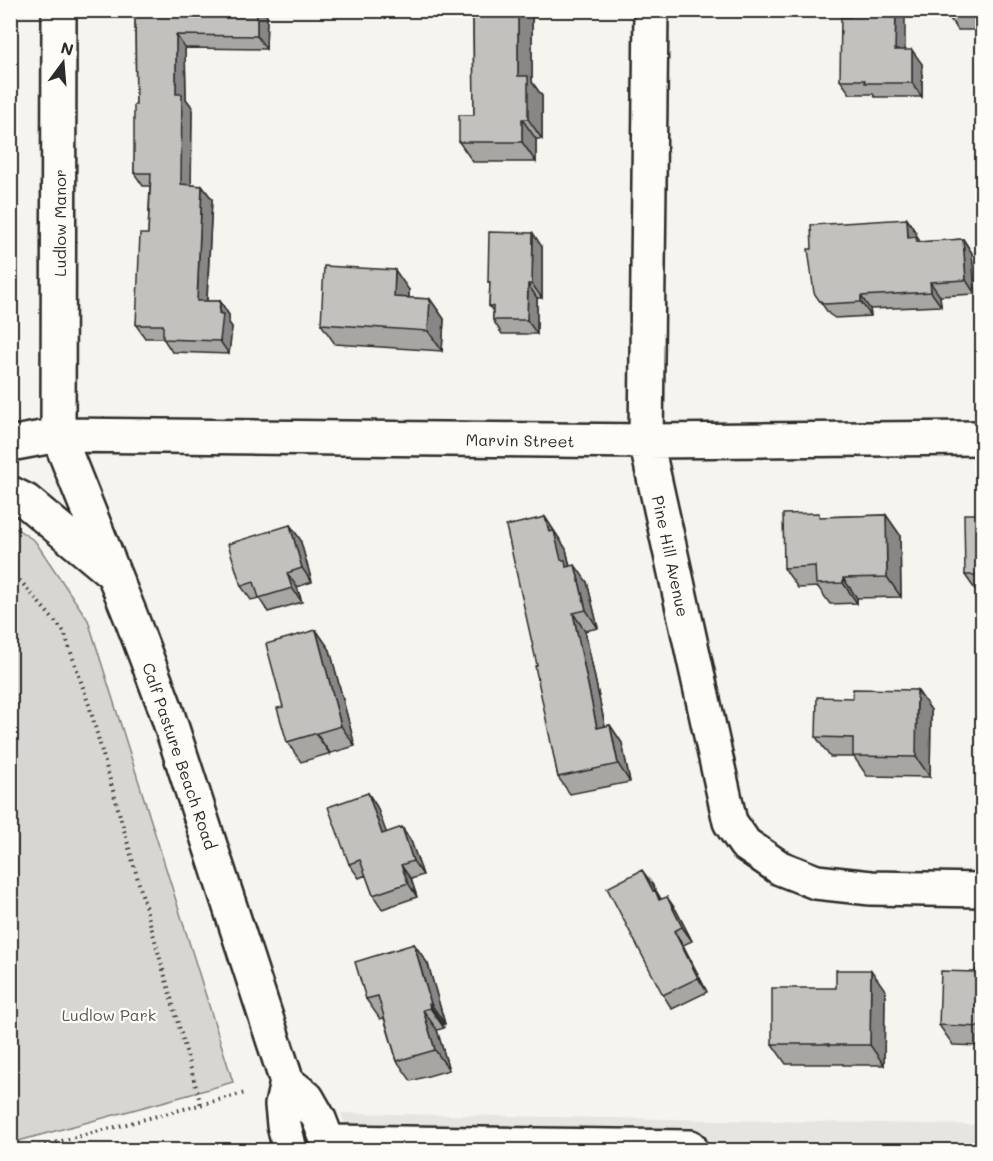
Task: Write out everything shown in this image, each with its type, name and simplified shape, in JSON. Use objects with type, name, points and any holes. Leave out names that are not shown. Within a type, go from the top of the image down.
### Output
[{"type":"street","name":"Ludlow Manor","points":[[58,435],[59,10]]},
{"type":"street","name":"Pine Hill Avenue","points":[[651,10],[646,441],[730,822],[745,844],[780,868],[816,882],[871,888],[982,890]]},
{"type":"street","name":"Marvin Street","points":[[10,421],[58,435]]},
{"type":"street","name":"Marvin Street","points":[[10,444],[58,435],[646,441],[982,438]]},
{"type":"street","name":"Calf Pasture Beach Road","points":[[58,435],[165,707],[287,1082],[282,1106],[290,1150]]},
{"type":"street","points":[[10,493],[26,501],[114,574]]},
{"type":"street","points":[[287,1082],[307,1098],[330,1146],[690,1147],[691,1150]]},
{"type":"path","points":[[10,573],[64,632],[89,705],[201,1105]]},
{"type":"path","points":[[27,1150],[245,1094]]},
{"type":"shaded area","points":[[341,1113],[982,1125],[982,1150],[354,1150]]},
{"type":"green space","name":"Ludlow Park","points":[[11,525],[35,541],[88,620],[233,1082],[11,1143]]},
{"type":"building","points":[[158,10],[257,10],[257,36],[176,35],[176,94],[182,94],[181,184],[202,186],[197,301],[220,301],[219,314],[223,314],[220,341],[163,339],[163,325],[136,325],[140,234],[148,234],[151,173],[134,173],[135,15],[158,15]]},
{"type":"building","points":[[473,10],[518,10],[518,76],[528,76],[528,119],[522,119],[522,142],[459,142],[459,115],[474,115]]},
{"type":"building","points":[[851,10],[896,10],[895,50],[912,50],[912,83],[865,83],[865,80],[840,80],[841,17],[851,17]]},
{"type":"building","points":[[948,10],[982,10],[982,16],[948,16]]},
{"type":"building","points":[[907,219],[908,238],[916,237],[917,242],[963,239],[966,280],[930,282],[931,292],[861,296],[861,302],[825,304],[819,300],[814,293],[808,249],[812,249],[811,225]]},
{"type":"building","points":[[489,232],[533,233],[532,284],[528,284],[527,320],[493,320],[493,306],[489,306]]},
{"type":"building","points":[[324,266],[395,270],[394,297],[430,299],[428,331],[321,324]]},
{"type":"building","points":[[819,513],[819,517],[886,515],[887,577],[843,578],[843,583],[816,584],[815,566],[784,568],[783,514]]},
{"type":"building","points":[[964,514],[982,514],[982,575],[965,575]]},
{"type":"building","points":[[545,517],[549,532],[554,531],[561,560],[565,560],[566,567],[575,565],[586,610],[573,613],[597,728],[610,725],[618,764],[558,777],[535,666],[537,665],[506,526]]},
{"type":"building","points":[[290,525],[302,568],[287,573],[292,588],[259,598],[254,582],[241,586],[228,544]]},
{"type":"building","points":[[316,630],[341,726],[287,742],[277,708],[283,707],[266,644]]},
{"type":"building","points":[[853,689],[917,690],[916,757],[853,756],[853,738],[816,737],[817,697],[853,698]]},
{"type":"building","points":[[368,793],[382,834],[402,827],[413,861],[401,865],[408,883],[373,895],[360,860],[349,864],[328,807]]},
{"type":"building","points":[[642,870],[659,900],[667,897],[682,927],[674,931],[698,978],[663,995],[607,888]]},
{"type":"building","points":[[414,944],[431,1004],[429,1004],[430,1008],[423,1010],[435,1050],[397,1061],[378,996],[366,999],[355,962]]},
{"type":"building","points":[[836,970],[871,970],[870,1045],[772,1044],[772,988],[836,988]]},
{"type":"building","points":[[982,970],[982,1027],[939,1025],[941,971],[975,972]]}]
